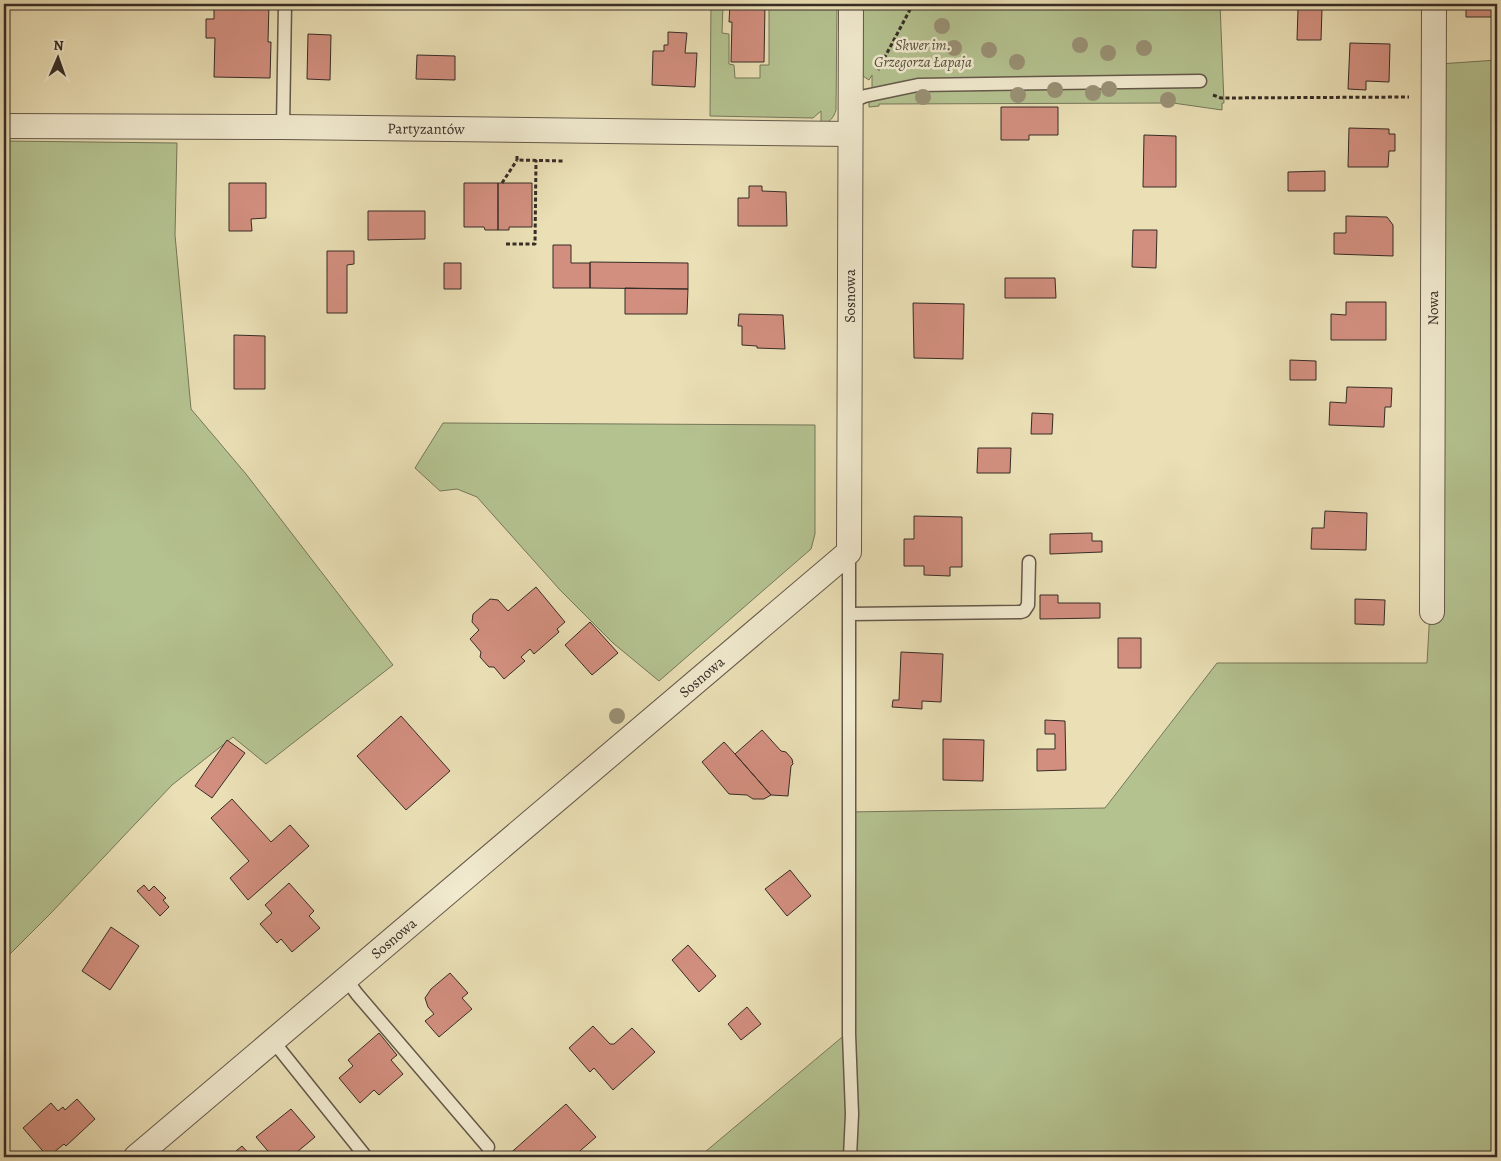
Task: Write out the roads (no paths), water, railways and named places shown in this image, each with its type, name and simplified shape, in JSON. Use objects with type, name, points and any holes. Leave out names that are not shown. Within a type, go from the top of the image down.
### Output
[{"type":"street","name":"Sosnowa","points":[[136,1157],[849,552],[849,134],[851,4]]},
{"type":"street","name":"Nowa","points":[[1432,612],[1434,4]]},
{"type":"street","name":"Partyzantów","points":[[4,126],[284,127],[849,134]]},
{"type":"lane","points":[[284,127],[285,4]]},
{"type":"lane","points":[[850,102],[865,96],[918,85],[1200,81]]},
{"type":"lane","points":[[849,552],[849,1034],[852,1114],[850,1157]]},
{"type":"lane","points":[[849,614],[1021,612],[1028,605],[1029,562]]},
{"type":"lane","points":[[346,979],[488,1147]]},
{"type":"lane","points":[[273,1041],[366,1157]]},
{"type":"park label","name":"Skwer im. Grzegorza Łapaja","points":[[923,54]]}]
